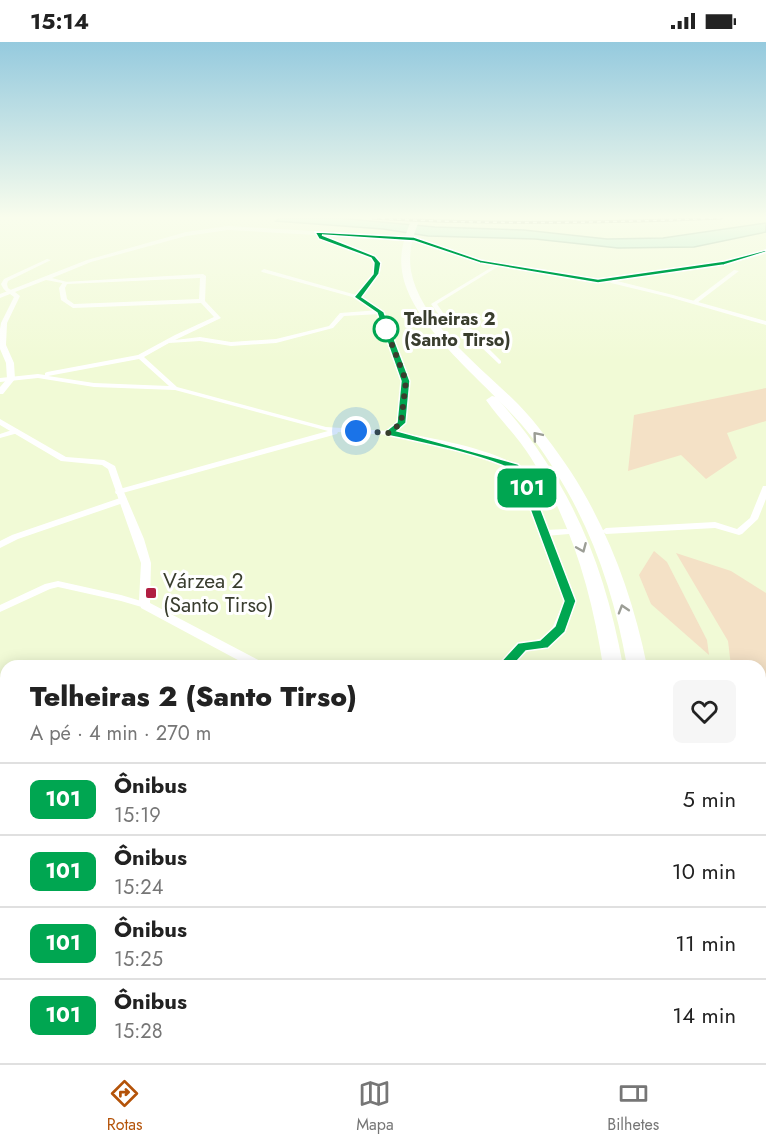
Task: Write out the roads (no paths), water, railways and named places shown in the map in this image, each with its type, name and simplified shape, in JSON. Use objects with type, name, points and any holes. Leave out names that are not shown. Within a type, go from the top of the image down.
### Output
[{"type":"highway","points":[[395,266],[398,283],[409,306],[429,334],[501,410],[531,448],[560,495],[588,562],[610,642],[612,660]]},
{"type":"highway","points":[[405,266],[409,282],[420,305],[440,332],[533,430],[577,495],[608,562],[633,643],[636,660]]},
{"type":"street","points":[[0,392],[11,380],[10,363],[2,345],[4,323],[17,296],[6,290],[4,284],[6,280],[37,266]]},
{"type":"street","points":[[0,296],[77,266]]},
{"type":"street","points":[[358,297],[376,274],[378,266]]},
{"type":"street","points":[[496,266],[434,304],[444,318],[473,332],[499,362]]},
{"type":"street","points":[[501,266],[582,279],[604,280],[641,288],[766,323]]},
{"type":"street","points":[[604,280],[705,266]]},
{"type":"street","points":[[264,271],[358,297],[380,312],[406,381],[401,423],[389,433]]},
{"type":"street","points":[[695,303],[736,271]]},
{"type":"street","points":[[0,380],[38,376],[140,357],[218,318],[202,300],[203,276],[65,283],[46,278]]},
{"type":"street","points":[[632,276],[631,281],[641,288]]},
{"type":"street","points":[[65,283],[62,288],[64,300],[73,306],[202,300]]},
{"type":"street","points":[[169,342],[200,339],[231,344],[276,340],[331,327],[344,314],[380,312]]},
{"type":"street","points":[[140,357],[175,388]]},
{"type":"street","points":[[38,376],[94,385],[175,388],[258,412],[339,430],[407,435],[514,466],[522,473],[570,601],[560,629],[543,645],[523,647],[510,660]]},
{"type":"street","points":[[0,422],[64,459],[104,464],[112,468],[121,496],[132,519],[146,565],[143,592],[145,605]]},
{"type":"street","points":[[0,545],[121,496],[339,430]]},
{"type":"street","points":[[0,436],[15,431]]},
{"type":"street","points":[[606,531],[715,525],[739,532],[754,519],[766,488]]},
{"type":"street","points":[[545,533],[566,532]]},
{"type":"street","points":[[0,609],[48,586],[58,584],[145,605],[250,660]]},
{"type":"place","name":"Telheiras 2 (Santo Tirso)","points":[[386,329]]},
{"type":"place","name":"Várzea 2 (Santo Tirso)","points":[[151,593]]}]
